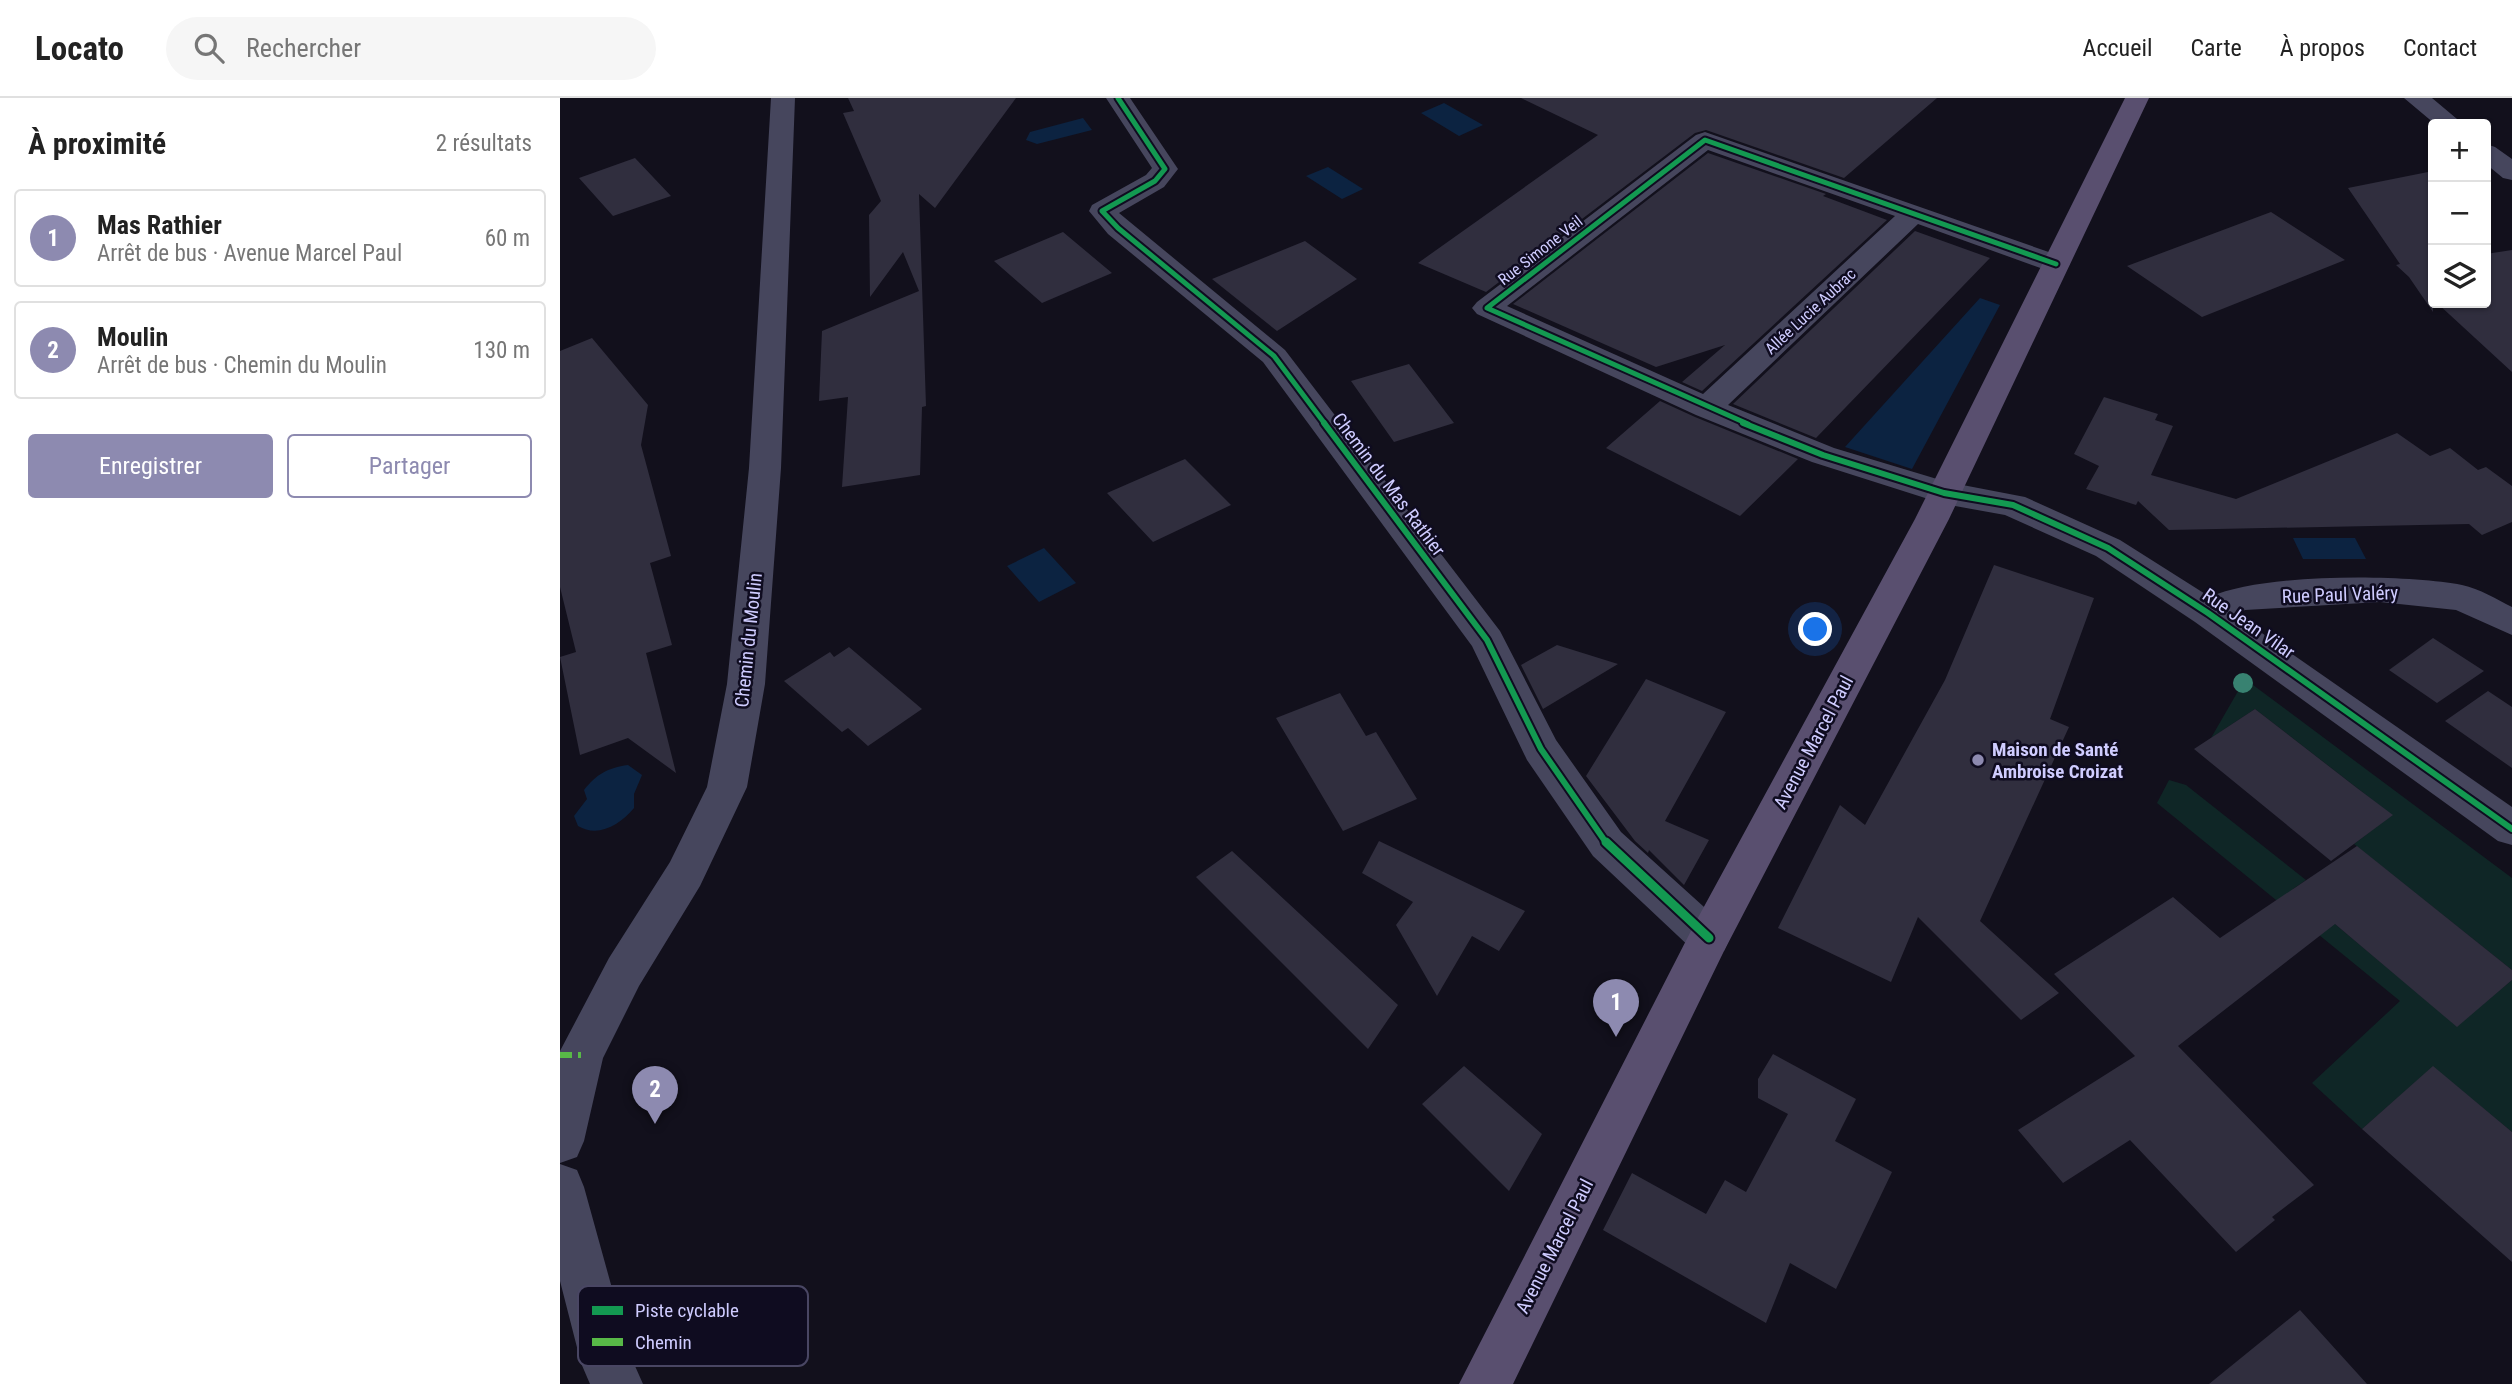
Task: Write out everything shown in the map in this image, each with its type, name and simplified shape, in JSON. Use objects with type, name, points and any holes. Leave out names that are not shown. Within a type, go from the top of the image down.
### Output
[{"type":"main road","name":"Avenue Marcel Paul","points":[[1485,1384],[1709,938],[1944,493],[2137,98]]},
{"type":"street","name":"Chemin du Moulin","points":[[560,1141],[581,1055],[624,972],[685,874],[727,787],[746,684],[765,468],[783,98]]},
{"type":"street","name":"Chemin du Mas Rathier","points":[[1118,98],[1166,169],[1155,181],[1102,211],[1118,228],[1274,356],[1487,640],[1541,749],[1607,845],[1709,938]]},
{"type":"street","points":[[2416,98],[2443,119]]},
{"type":"street","name":"Rue Simone Veil","points":[[1944,493],[1823,455],[1707,408],[1488,308],[1704,140],[2056,264]]},
{"type":"street","points":[[2491,156],[2512,172]]},
{"type":"street","name":"Allée Lucie Aubrac","points":[[1707,408],[1913,214]]},
{"type":"street","name":"Rue Jean Vilar","points":[[1944,493],[2013,505],[2096,542],[2208,613],[2512,829]]},
{"type":"street","name":"Rue Paul Valéry","points":[[2208,613],[2240,598],[2379,589],[2462,598],[2512,622]]},
{"type":"street","points":[[560,1187],[586,1286]]},
{"type":"street","points":[[608,1366],[617,1384]]},
{"type":"green space","points":[[2245,679],[2512,878],[2512,970],[2354,844],[2392,815],[2255,709],[2211,738]]},
{"type":"green space","points":[[2169,780],[2186,785],[2306,880],[2293,889],[2457,1026],[2512,980],[2512,1132],[2433,1067],[2362,1129],[2312,1083],[2400,1001],[2157,803]]},
{"type":"water","points":[[1444,103],[1483,125],[1459,136],[1421,113]]},
{"type":"water","points":[[1083,118],[1092,130],[1037,144],[1026,140],[1030,132]]},
{"type":"water","points":[[1328,167],[1363,189],[1342,199],[1306,176]]},
{"type":"water","points":[[1980,298],[2000,305],[1912,469],[1845,447]]},
{"type":"water","points":[[2293,538],[2355,538],[2366,559],[2303,559]]},
{"type":"water","points":[[1044,548],[1076,583],[1039,602],[1007,566]]},
{"type":"water","points":[[628,765],[642,775],[634,794],[634,808],[622,820],[608,828],[593,831],[578,826],[574,816],[587,799],[584,790],[603,773]]},
{"type":"building","points":[[848,98],[1016,98],[935,208],[919,194],[926,406],[922,407],[920,475],[842,487],[848,397],[819,401],[822,331],[919,291],[903,252],[870,297],[869,215],[881,201],[843,113],[854,111]]},
{"type":"building","points":[[1521,98],[1937,98],[1844,178],[1706,130],[1695,133],[1486,292],[1418,263],[1598,135]]},
{"type":"building","points":[[1708,153],[1826,194],[1823,196],[1887,220],[1702,391],[1682,382],[1725,345],[1656,367],[1513,304]]},
{"type":"building","points":[[635,158],[671,196],[613,216],[579,178]]},
{"type":"building","points":[[2428,172],[2428,305],[2409,277],[2396,265],[2400,264],[2348,188]]},
{"type":"building","points":[[2271,212],[2345,260],[2202,317],[2127,266]]},
{"type":"building","points":[[1915,231],[1990,258],[1816,438],[1733,404]]},
{"type":"building","points":[[1063,232],[1112,273],[1042,303],[994,261]]},
{"type":"building","points":[[1305,241],[1357,279],[1277,331],[1212,279]]},
{"type":"building","points":[[2512,250],[2512,372],[2442,308],[2491,308],[2491,253]]},
{"type":"building","points":[[592,338],[648,405],[641,445],[671,556],[650,563],[672,645],[646,653],[676,773],[628,738],[580,755],[560,657],[576,652],[560,587],[560,351]]},
{"type":"building","points":[[1409,364],[1454,423],[1394,442],[1351,381]]},
{"type":"building","points":[[2104,397],[2158,414],[2155,420],[2173,426],[2151,475],[2236,499],[2397,433],[2430,456],[2450,448],[2478,470],[2486,467],[2512,486],[2512,522],[2482,535],[2469,524],[2169,530],[2138,501],[2136,505],[2086,489],[2099,466],[2074,454]]},
{"type":"building","points":[[1660,401],[1798,459],[1740,516],[1606,448]]},
{"type":"building","points":[[1185,459],[1231,505],[1153,542],[1107,493]]},
{"type":"building","points":[[1994,565],[2094,598],[2050,719],[2069,727],[1980,921],[2059,993],[2021,1020],[1918,917],[1891,982],[1778,928],[1840,805],[1865,825],[1945,680]]},
{"type":"building","points":[[2433,638],[2484,671],[2437,703],[2389,670]]},
{"type":"building","points":[[1557,645],[1618,664],[1543,709],[1521,665]]},
{"type":"building","points":[[849,647],[922,709],[868,746],[848,728],[842,732],[784,681],[830,652],[834,657]]},
{"type":"building","points":[[1646,679],[1726,712],[1665,821],[1709,840],[1684,885],[1649,850],[1648,853],[1635,841],[1586,776]]},
{"type":"building","points":[[2488,691],[2512,707],[2512,768],[2445,721]]},
{"type":"building","points":[[1340,693],[1366,736],[1376,732],[1417,799],[1343,831],[1276,718]]},
{"type":"building","points":[[2255,709],[2393,815],[2331,861],[2194,749]]},
{"type":"building","points":[[1379,841],[1525,911],[1499,951],[1472,936],[1437,996],[1396,925],[1413,902],[1362,873]]},
{"type":"building","points":[[2357,846],[2512,970],[2512,980],[2457,1027],[2335,924],[2178,1046],[2314,1185],[2272,1217],[2275,1220],[2236,1252],[2130,1140],[2063,1183],[2018,1130],[2135,1056],[2054,974],[2173,897],[2220,938]]},
{"type":"building","points":[[1232,851],[1398,1005],[1368,1049],[1196,877]]},
{"type":"building","points":[[1773,1054],[1856,1099],[1835,1141],[1892,1172],[1836,1289],[1790,1263],[1766,1323],[1603,1230],[1632,1173],[1706,1214],[1725,1180],[1746,1192],[1788,1114],[1758,1098],[1758,1079]]},
{"type":"building","points":[[1464,1066],[1542,1134],[1509,1191],[1422,1104]]},
{"type":"building","points":[[2433,1066],[2512,1132],[2512,1262],[2362,1129]]},
{"type":"building","points":[[2300,1310],[2367,1384],[2209,1384]]},
{"type":"marked path","points":[[560,1055],[581,1055]]},
{"type":"cycle path","points":[[1118,98],[1165,169],[1155,181],[1102,211],[1118,228],[1274,356],[1487,640],[1541,749],[1607,844],[1709,938]]},
{"type":"cycle path","points":[[2056,264],[1705,140],[1487,308],[1707,408],[1823,455],[1944,493],[2013,505],[2108,548],[2208,613],[2512,829]]},
{"type":"place","name":"Maison de Santé Ambroise Croizat","points":[[1978,760]]},
{"type":"place","name":"Mas Rathier","points":[[1616,1037]]},
{"type":"place","name":"Moulin","points":[[655,1124]]}]
